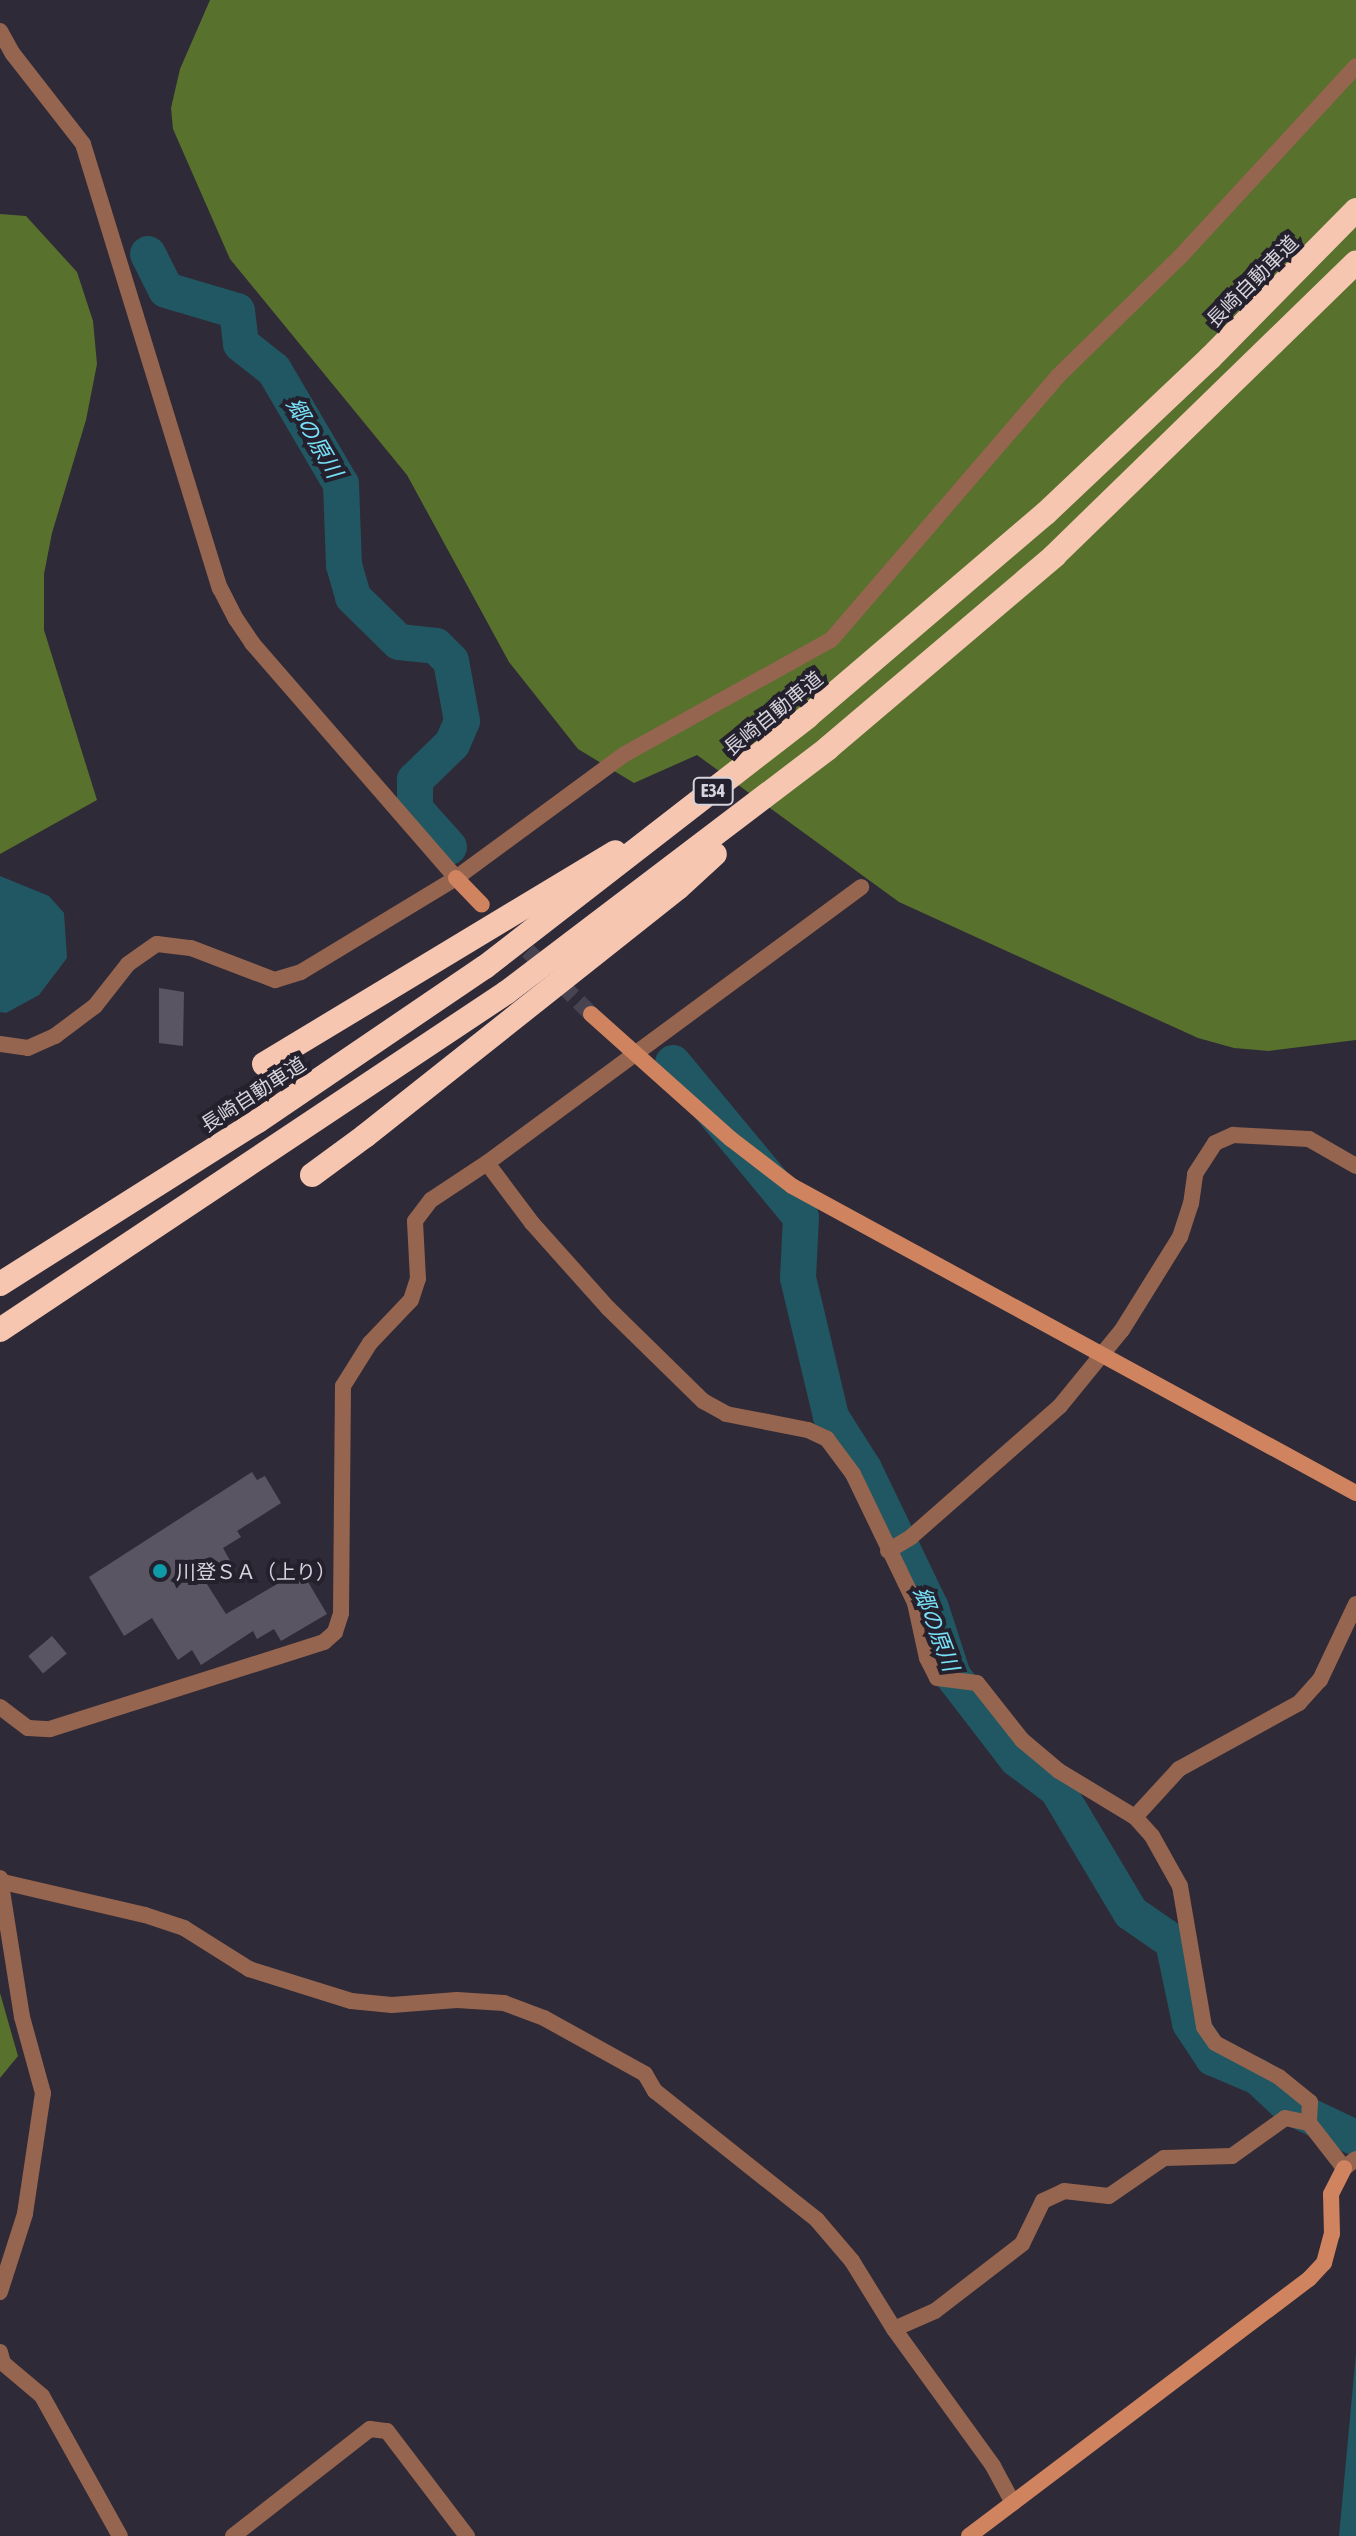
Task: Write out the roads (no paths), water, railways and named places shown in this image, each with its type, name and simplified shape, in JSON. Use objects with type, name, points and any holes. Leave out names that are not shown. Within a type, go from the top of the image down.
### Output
[{"type":"highway","name":"長崎自動車道","points":[[0,1284],[258,1121],[485,967],[685,814],[807,717],[1046,513],[1210,358],[1356,210]]},
{"type":"highway","name":"E34","points":[[0,1330],[507,992],[828,748],[1054,556],[1356,262]]},
{"type":"highway","points":[[312,1175],[378,1127],[678,888],[828,748]]},
{"type":"highway","points":[[264,1064],[497,926],[565,880],[685,814]]},
{"type":"street","points":[[0,31],[13,54],[83,144],[220,588],[236,619],[252,643],[482,905]]},
{"type":"street","points":[[0,1044],[28,1048],[55,1036],[95,1006],[128,964],[157,944],[191,948],[275,980],[301,972],[456,878],[625,754],[831,640],[1057,377],[1180,257],[1356,66]]},
{"type":"street","points":[[0,1707],[28,1728],[50,1729],[324,1642],[335,1632],[341,1613],[340,1440],[343,1386],[370,1343],[411,1300],[418,1279],[415,1221],[431,1200],[634,1056],[861,887]]},
{"type":"street","points":[[591,1014],[634,1056],[792,1186],[1356,1493]]},
{"type":"street","points":[[888,1551],[911,1537],[1060,1406],[1122,1330],[1180,1237],[1191,1204],[1195,1174],[1215,1143],[1233,1135],[1309,1139],[1356,1166]]},
{"type":"street","points":[[487,1163],[532,1223],[608,1308],[703,1401],[726,1414],[808,1430],[827,1439],[853,1474],[915,1603],[927,1658],[937,1678],[977,1683],[1022,1740],[1046,1761],[1135,1817],[1152,1836],[1180,1886],[1204,2027],[1215,2043],[1279,2077],[1310,2102],[1309,2123]]},
{"type":"street","points":[[1135,1817],[1179,1769],[1299,1703],[1320,1680],[1356,1604]]},
{"type":"street","points":[[0,2292],[25,2214],[43,2093],[22,2017],[2,1880],[145,1915],[184,1928],[249,1969],[351,2001],[392,2005],[457,2000],[504,2003],[544,2018],[645,2074],[655,2091],[817,2220],[852,2261],[894,2329],[993,2466],[1013,2503]]},
{"type":"street","points":[[894,2329],[935,2311],[1022,2244],[1043,2201],[1064,2191],[1109,2196],[1164,2158],[1232,2156],[1285,2118],[1309,2123],[1350,2164],[1331,2194],[1332,2234],[1324,2263],[1309,2279],[969,2536]]},
{"type":"street","points":[[1,2360],[42,2396],[120,2536]]},
{"type":"street","points":[[233,2536],[370,2429],[387,2431],[467,2536]]},
{"type":"water","points":[[0,876],[49,896],[64,913],[67,958],[39,995],[6,1013],[0,1012]]},
{"type":"water","points":[[1356,2353],[1356,2536],[1339,2536]]},
{"type":"waterway","name":"郷の原川","points":[[148,254],[166,290],[237,311],[241,344],[274,370],[341,484],[344,565],[353,597],[399,642],[436,646],[451,661],[462,721],[452,744],[415,780],[415,809],[449,847]]},
{"type":"waterway","name":"郷の原川","points":[[673,1063],[801,1217],[798,1278],[831,1417],[864,1469],[931,1608],[953,1676],[1017,1759],[1057,1789],[1131,1913],[1173,1942],[1190,2023],[1213,2058],[1258,2077],[1290,2107],[1356,2138]]},
{"type":"tunnel","points":[[511,934],[591,1014]]},
{"type":"place","name":"川登ＳＡ（上り）","points":[[160,1571]]}]
